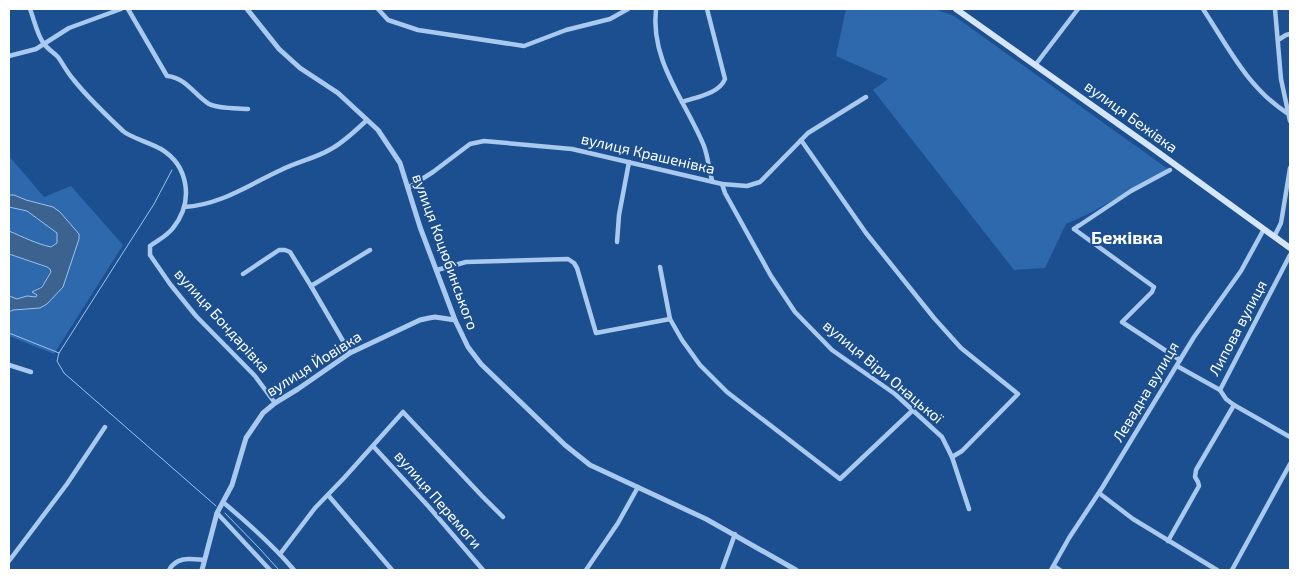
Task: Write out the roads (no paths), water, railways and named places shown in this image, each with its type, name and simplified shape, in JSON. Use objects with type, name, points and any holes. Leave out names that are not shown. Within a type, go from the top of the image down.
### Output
[{"type":"main road","name":"вулиця Бежівка","points":[[956,9],[1036,64],[1290,248]]},
{"type":"street","name":"вулиця Бондарівка","points":[[30,9],[44,43],[59,59],[78,85],[126,133],[145,140],[174,159],[182,175],[186,193],[184,207],[181,217],[173,228],[150,246],[150,255],[196,316],[255,376],[275,402]]},
{"type":"street","points":[[9,56],[36,49],[69,28],[121,9]]},
{"type":"street","points":[[128,9],[167,76],[184,81],[211,105],[248,110]]},
{"type":"street","name":"вулиця Коцюбинського","points":[[247,9],[279,48],[300,68],[338,93],[378,130],[400,163],[455,320],[468,347],[481,364],[564,445],[590,465],[706,519],[796,570]]},
{"type":"street","points":[[378,9],[388,20],[418,30],[524,46],[566,30],[610,19],[628,9]]},
{"type":"street","points":[[656,9],[654,21],[657,47],[705,148],[712,180]]},
{"type":"street","points":[[682,102],[716,90],[723,85],[725,79],[707,9]]},
{"type":"street","points":[[1036,64],[1078,9]]},
{"type":"street","points":[[1203,9],[1244,74],[1274,105],[1289,112]]},
{"type":"street","points":[[1275,9],[1281,79],[1290,121]]},
{"type":"street","points":[[1278,40],[1290,34]]},
{"type":"street","name":"вулиця Крашенівка","points":[[408,188],[470,144],[484,142],[572,148],[712,180],[722,184],[747,186],[760,182],[808,133],[866,97]]},
{"type":"street","points":[[184,207],[196,206],[224,198],[280,170],[331,150],[368,120]]},
{"type":"street","points":[[801,140],[866,233],[934,318],[960,348],[1018,394],[962,451],[952,457]]},
{"type":"street","points":[[617,242],[629,162]]},
{"type":"street","points":[[1274,237],[1281,223],[1290,168]]},
{"type":"street","points":[[1170,170],[1076,227],[1154,287],[1152,292],[1122,322],[1180,360]]},
{"type":"street","name":"вулиця Віри Онацької","points":[[722,184],[725,193],[771,276],[795,312],[832,350],[895,394],[942,437],[952,457],[969,509]]},
{"type":"street","name":"Левадна вулиця","points":[[1052,568],[1207,317],[1247,260],[1264,229]]},
{"type":"street","points":[[243,274],[279,250],[290,252],[350,353]]},
{"type":"street","points":[[311,286],[370,250]]},
{"type":"street","name":"Липова вулиця","points":[[1290,255],[1220,390],[1226,399],[1234,405],[1290,437]]},
{"type":"street","points":[[437,270],[466,262],[568,259],[577,268],[596,333],[670,319]]},
{"type":"street","points":[[660,267],[670,319],[700,365],[727,392],[840,479],[912,410]]},
{"type":"street","name":"вулиця Йовівка","points":[[202,570],[217,513],[232,485],[246,438],[263,413],[275,402],[298,389],[350,353],[420,320],[435,317],[455,320]]},
{"type":"street","points":[[9,365],[31,372]]},
{"type":"street","points":[[1177,366],[1220,390]]},
{"type":"street","points":[[1168,541],[1199,486],[1195,477],[1196,470],[1234,405]]},
{"type":"street","points":[[280,554],[315,508],[374,446],[403,412],[503,517]]},
{"type":"street","points":[[9,561],[67,484],[105,428]]},
{"type":"street","name":"вулиця Перемоги","points":[[374,446],[483,570]]},
{"type":"street","points":[[1232,570],[1290,464]]},
{"type":"street","points":[[586,570],[618,523],[638,487]]},
{"type":"street","points":[[1099,493],[1133,519],[1217,570]]},
{"type":"street","points":[[328,495],[392,570]]},
{"type":"street","points":[[224,503],[252,526],[294,570]]},
{"type":"street","points":[[217,513],[270,570]]},
{"type":"street","points":[[722,570],[735,534]]},
{"type":"street","points":[[169,570],[178,560],[204,560]]},
{"type":"street","points":[[1052,568],[1060,570]]},
{"type":"waterway","points":[[172,170],[154,204],[59,353],[57,361],[64,373],[216,506]]},
{"type":"waterway","points":[[9,333],[59,353]]},
{"type":"waterway","points":[[225,513],[279,570]]},
{"type":"district","name":"Бежівка","points":[[1127,238]]}]
